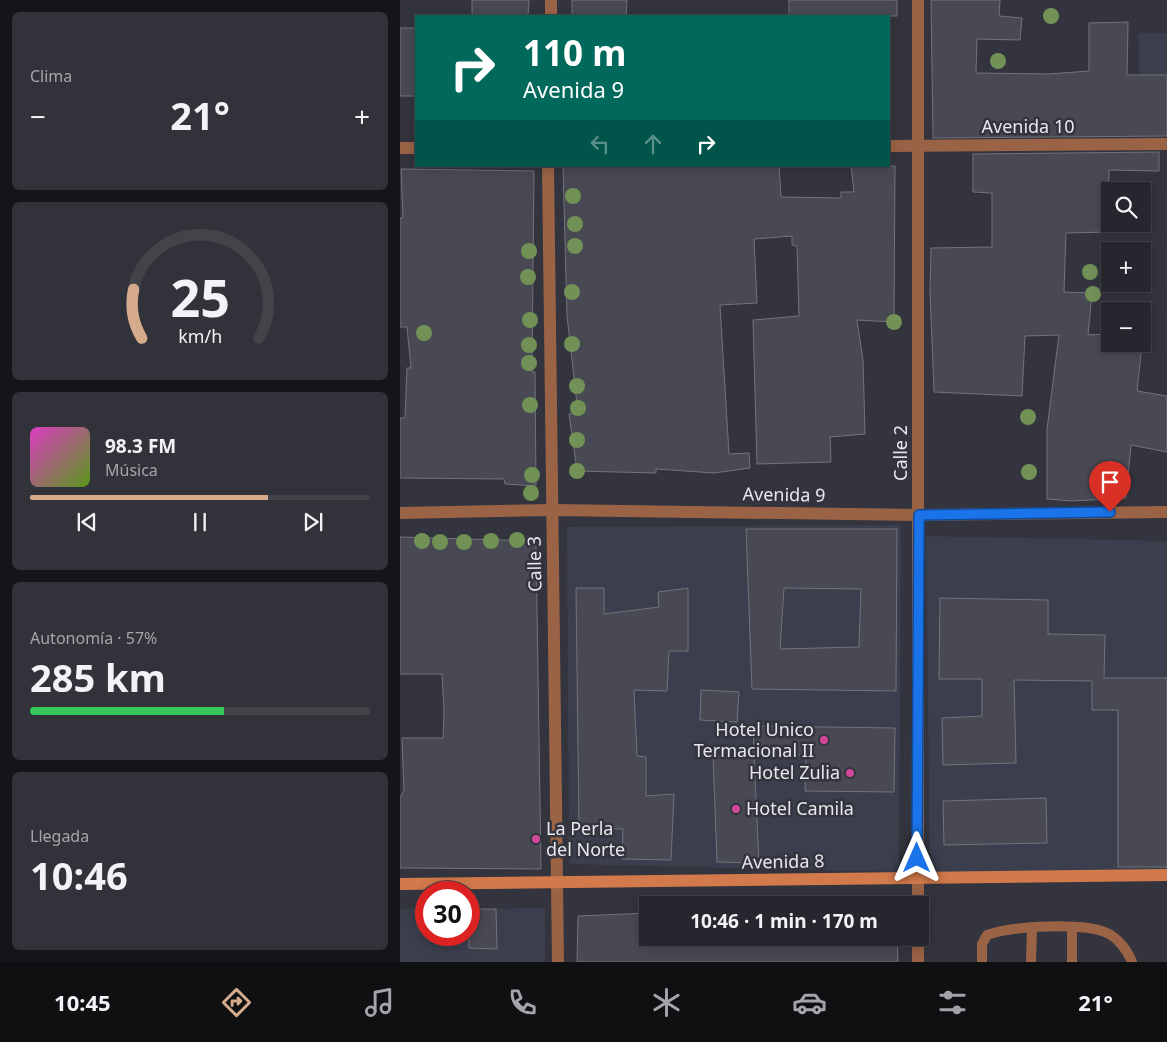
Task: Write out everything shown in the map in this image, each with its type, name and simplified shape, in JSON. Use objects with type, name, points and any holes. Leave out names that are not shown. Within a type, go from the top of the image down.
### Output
[{"type":"main road","name":"Avenida 8","points":[[400,884],[557,884],[917,877],[1167,875]]},
{"type":"street","points":[[551,0],[551,15]]},
{"type":"street","name":"Calle 2","points":[[918,0],[918,896]]},
{"type":"street","name":"Avenida 10","points":[[890,146],[1167,144]]},
{"type":"street","points":[[400,148],[415,148]]},
{"type":"street","name":"Calle 3","points":[[548,167],[558,962]]},
{"type":"street","name":"Avenida 9","points":[[400,513],[552,510],[919,515],[1167,512]]},
{"type":"street","points":[[918,946],[918,962]]},
{"type":"lane","points":[[1072,927],[1072,962]]},
{"type":"lane","points":[[982,962],[982,944],[987,935],[997,931],[1072,927],[1108,933],[1128,951],[1132,962]]},
{"type":"lane","points":[[1031,962],[1032,928]]},
{"type":"shaded area","points":[[1139,33],[1167,33],[1167,75],[1139,75]]},
{"type":"shaded area","points":[[901,525],[899,872],[569,864],[567,527]]},
{"type":"shaded area","points":[[926,536],[1167,541],[1167,880],[930,876]]},
{"type":"shaded area","points":[[545,908],[545,962],[400,962],[400,909],[415,909],[415,946],[480,946],[480,909]]},
{"type":"building","points":[[472,0],[529,0],[528,15],[472,15]]},
{"type":"building","points":[[572,0],[627,0],[626,15],[572,15]]},
{"type":"building","points":[[789,0],[897,0],[897,16],[789,15]]},
{"type":"building","points":[[931,0],[1000,0],[999,16],[1022,18],[1020,40],[977,39],[976,73],[1049,74],[1089,71],[1089,23],[1128,22],[1127,75],[1167,75],[1167,136],[933,138]]},
{"type":"building","points":[[400,28],[415,28],[415,96],[400,96]]},
{"type":"building","points":[[1159,152],[1159,171],[1109,170],[1109,182],[1101,182],[1101,232],[1108,232],[1066,233],[1064,292],[1092,293],[1088,335],[1101,334],[1101,352],[1141,352],[1137,391],[1167,396],[1167,452],[1131,445],[1126,498],[1072,501],[1047,499],[1047,429],[1059,335],[1025,336],[1022,396],[934,392],[930,291],[931,248],[992,247],[992,193],[973,192],[973,154]]},
{"type":"building","points":[[895,166],[894,322],[857,320],[863,360],[865,434],[830,437],[831,462],[757,464],[753,320],[799,316],[797,246],[792,245],[792,236],[754,239],[757,303],[720,305],[729,454],[749,453],[750,468],[714,473],[656,469],[656,473],[577,471],[569,414],[578,413],[567,316],[563,167],[779,167],[781,197],[841,198],[841,192],[854,192],[851,167]]},
{"type":"building","points":[[401,169],[534,171],[532,372],[535,372],[536,486],[505,484],[504,479],[400,478],[400,418],[405,418],[407,368],[411,368],[407,327],[400,327],[400,218],[403,218]]},
{"type":"building","points":[[746,529],[897,529],[896,691],[752,689]],"holes":[[[784,588],[861,589],[859,647],[780,649]]]},
{"type":"building","points":[[400,537],[536,541],[541,869],[400,868],[400,798],[404,790],[402,738],[443,738],[444,712],[442,674],[400,674]]},
{"type":"building","points":[[576,588],[604,588],[604,614],[659,607],[658,592],[688,588],[688,651],[669,651],[667,691],[634,690],[637,756],[646,757],[646,796],[674,794],[671,860],[622,859],[623,829],[579,828]]},
{"type":"building","points":[[940,598],[1048,600],[1048,634],[1105,635],[1104,678],[1167,678],[1167,867],[1118,867],[1118,710],[1092,710],[1092,681],[1014,680],[1016,763],[943,765],[942,718],[982,716],[982,679],[939,679]]},
{"type":"building","points":[[701,690],[739,692],[737,722],[700,720]]},
{"type":"building","points":[[753,726],[895,728],[894,792],[805,791],[806,755],[754,755]]},
{"type":"building","name":"Hotel Camila","points":[[754,755],[759,863],[717,862],[713,756]]},
{"type":"building","points":[[1046,798],[1047,843],[944,845],[943,801]]},
{"type":"building","points":[[480,909],[496,909],[497,949],[469,948],[469,946],[480,946]]},
{"type":"building","points":[[639,913],[639,946],[897,946],[898,962],[577,962],[578,916]]},
{"type":"place","name":"Hotel Unico Termacional II","points":[[824,740]]},
{"type":"place","name":"Hotel Zulia","points":[[850,773]]},
{"type":"place","name":"Hotel Camila","points":[[736,809]]},
{"type":"place","name":"La Perla del Norte","points":[[536,839]]},
{"type":"route","points":[[917,858],[919,515],[1110,512]]}]
